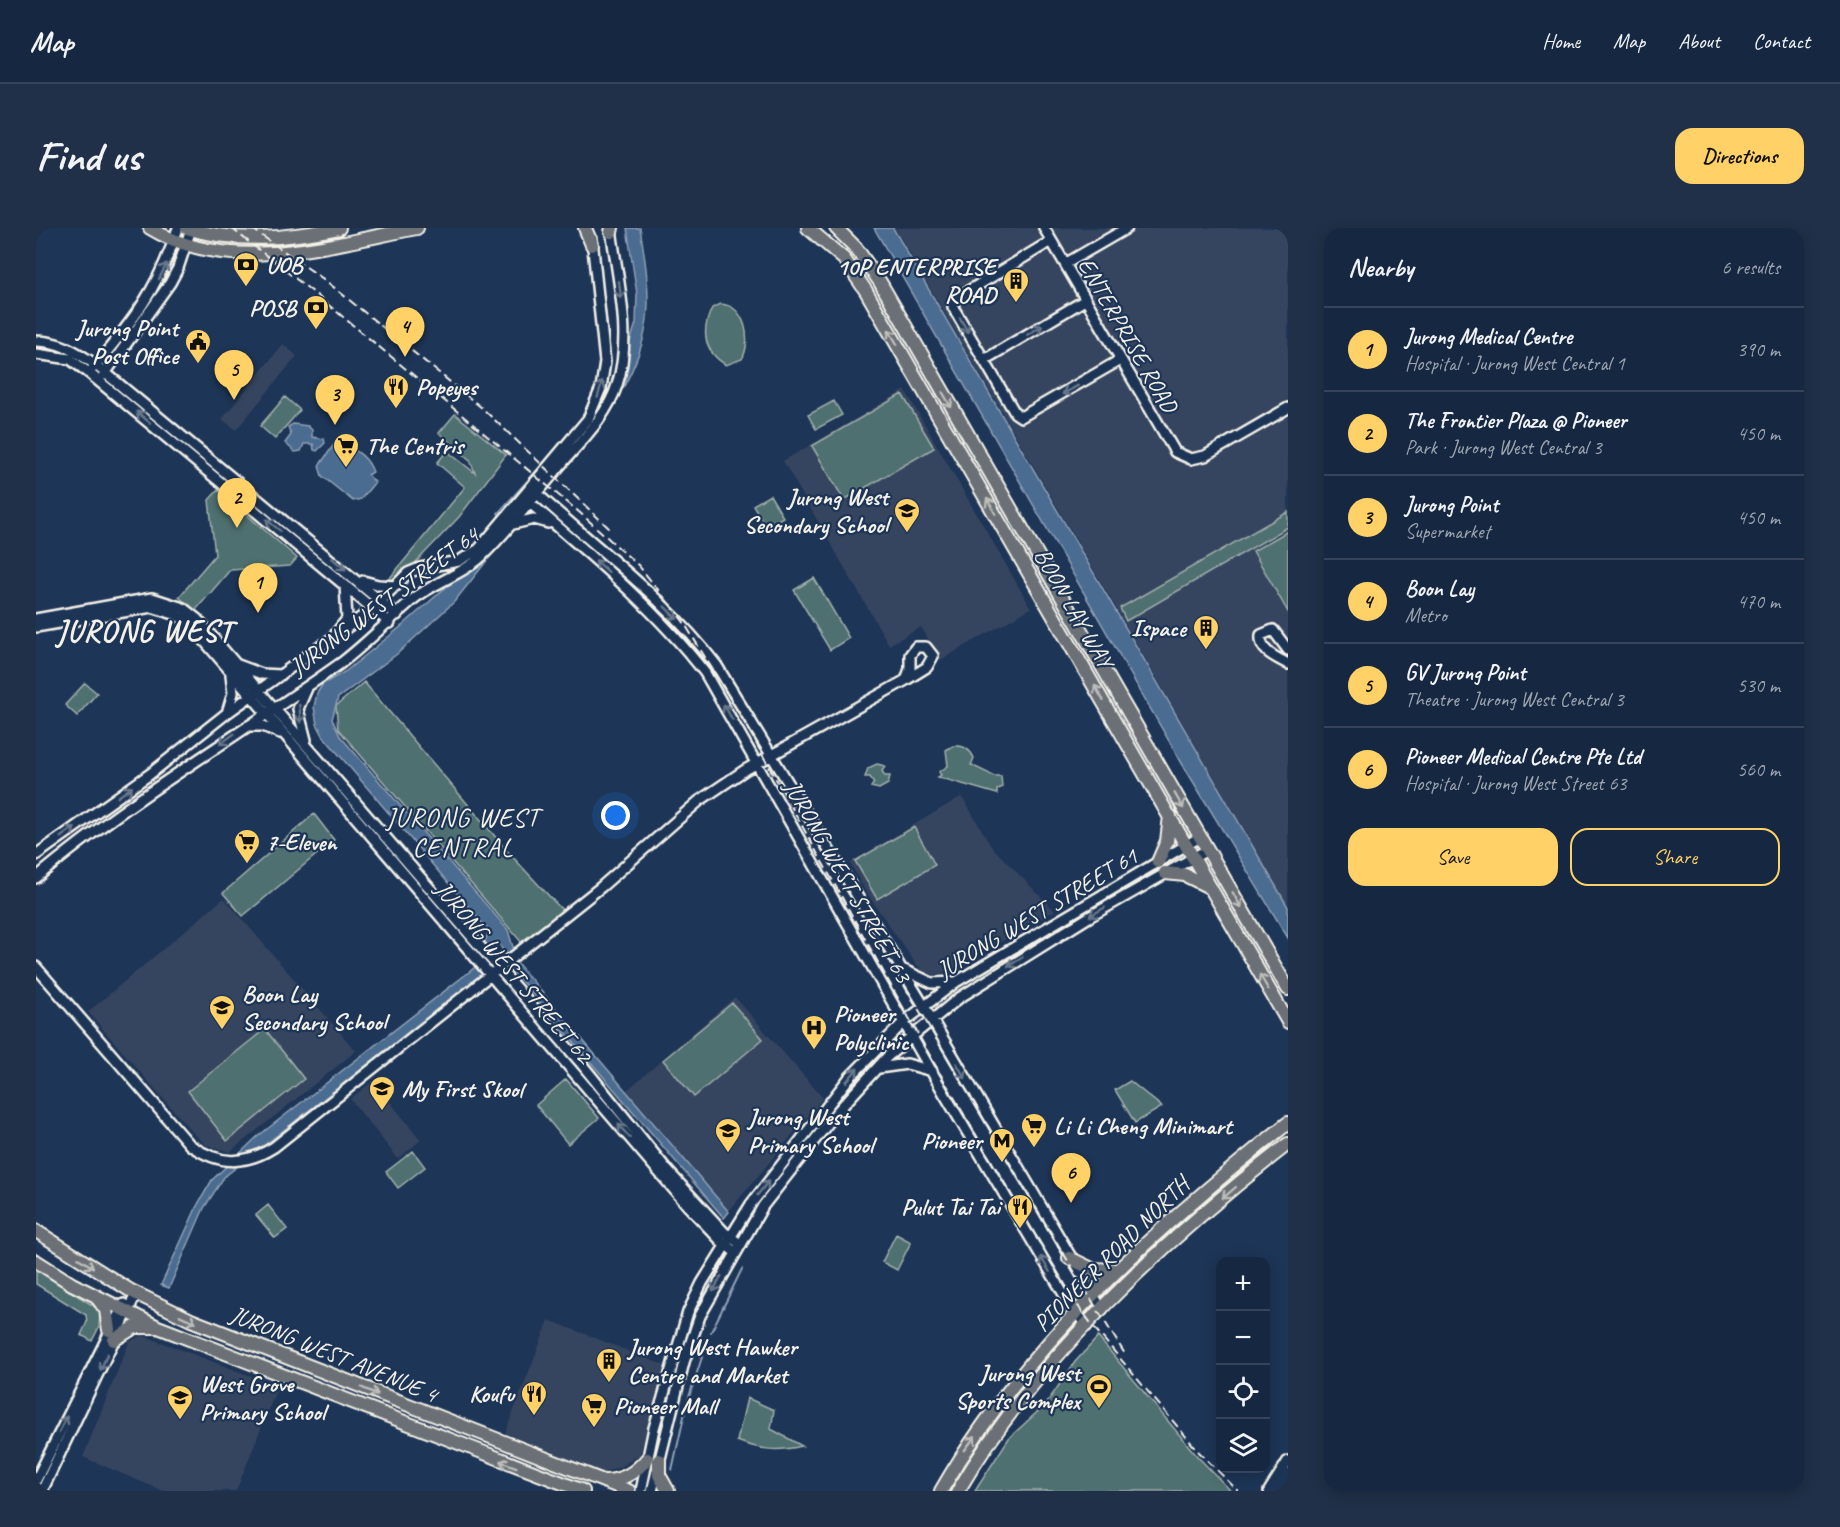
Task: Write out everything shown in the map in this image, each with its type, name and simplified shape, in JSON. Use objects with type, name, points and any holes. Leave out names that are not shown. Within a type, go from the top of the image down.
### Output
[{"type":"main road","points":[[150,228],[183,234],[247,254],[274,254],[325,247],[417,228]]},
{"type":"main road","points":[[183,234],[273,239],[339,228]]},
{"type":"main road","points":[[585,228],[592,244]]},
{"type":"main road","name":"BOON LAY WAY","points":[[808,228],[844,259],[866,291],[1288,1022]]},
{"type":"main road","name":"BOON LAY WAY","points":[[836,228],[856,248],[880,282],[1288,989]]},
{"type":"main road","points":[[1170,814],[1162,868],[1185,875],[1212,889]]},
{"type":"main road","name":"PIONEER ROAD NORTH","points":[[941,1491],[963,1452],[1003,1399],[1092,1296],[1199,1196],[1288,1124]]},
{"type":"main road","name":"PIONEER ROAD NORTH","points":[[958,1491],[990,1438],[1050,1366],[1102,1310],[1166,1248],[1288,1144]]},
{"type":"main road","name":"JURONG WEST AVENUE 4","points":[[36,1231],[133,1292],[191,1320],[629,1491]]},
{"type":"main road","points":[[1069,1258],[1092,1269],[1118,1270]]},
{"type":"main road","name":"JURONG WEST AVENUE 4","points":[[36,1262],[97,1298],[158,1326],[583,1491]]},
{"type":"main road","points":[[97,1298],[106,1310],[112,1335],[135,1327],[158,1326]]},
{"type":"main road","points":[[605,1481],[622,1479],[653,1459],[668,1491]]},
{"type":"street","name":"JURONG WEST STREET 64","points":[[534,491],[588,419],[601,388],[605,362],[591,228]]},
{"type":"street","name":"ENTERPRISE ROAD","points":[[1044,228],[1167,443],[1182,458],[1194,459],[1205,456],[1288,408]]},
{"type":"street","points":[[1065,264],[1127,228]]},
{"type":"street","name":"JURONG WEST STREET 64","points":[[36,855],[171,758],[227,713],[373,609],[408,573],[420,568],[459,561],[479,549],[526,500],[604,413],[617,386],[622,363],[623,321],[611,229]]},
{"type":"street","points":[[89,373],[110,348],[160,278],[183,234]]},
{"type":"street","points":[[100,381],[159,302],[178,268],[183,234]]},
{"type":"street","points":[[1051,241],[953,302],[984,360],[1015,413],[1021,417],[1120,360]]},
{"type":"street","points":[[984,360],[1085,300]]},
{"type":"street","points":[[36,341],[58,343],[82,355],[106,372],[356,578],[397,615]]},
{"type":"street","points":[[82,355],[97,354],[110,348]]},
{"type":"street","points":[[36,354],[70,359],[100,381],[390,623]]},
{"type":"street","name":"JURONG WEST STREET 63","points":[[534,491],[609,556],[697,639],[717,666],[772,754],[813,828],[932,1021],[1069,1258],[1102,1310]]},
{"type":"street","name":"JURONG WEST STREET 64","points":[[36,878],[244,727],[340,663],[438,581],[466,568],[480,558],[509,526],[526,500]]},
{"type":"street","name":"JURONG WEST STREET 63","points":[[526,500],[680,641],[705,674],[1024,1229],[1076,1313],[1087,1326]]},
{"type":"street","points":[[509,526],[534,519],[559,528]]},
{"type":"street","points":[[356,578],[378,585],[396,586]]},
{"type":"street","points":[[332,640],[347,619],[345,585]]},
{"type":"street","points":[[36,619],[138,598],[164,600],[183,608],[197,619],[233,668],[234,682],[227,713]]},
{"type":"street","points":[[36,627],[138,607],[163,609],[190,624],[233,668],[281,675]]},
{"type":"street","points":[[1288,650],[1273,630],[1262,635],[1260,642],[1265,651],[1288,664]]},
{"type":"street","name":"JURONG WEST STREET 62","points":[[233,668],[261,690],[494,972]]},
{"type":"street","name":"JURONG WEST STREET 62","points":[[233,668],[250,698],[494,972],[580,1062],[668,1171],[727,1240],[737,1248]]},
{"type":"street","points":[[310,748],[303,733],[298,709],[301,697],[312,681]]},
{"type":"street","points":[[36,967],[190,1145],[203,1154],[234,1162],[261,1156],[601,887],[699,801],[772,754],[906,681]]},
{"type":"street","points":[[244,727],[263,726],[284,736]]},
{"type":"street","name":"JURONG WEST STREET 61","points":[[641,1491],[695,1330],[737,1248],[763,1206],[836,1113],[875,1070],[913,1036],[990,977],[1162,868],[1187,845],[1200,837]]},
{"type":"street","name":"JURONG WEST STREET 61","points":[[651,1491],[653,1459],[688,1312],[712,1263],[727,1240],[849,1078],[904,1022],[956,982],[1162,868],[1207,850]]},
{"type":"street","points":[[900,968],[932,983],[956,982]]},
{"type":"street","points":[[875,1070],[888,1065],[906,1064],[932,1071]]},
{"type":"street","points":[[36,1480],[133,1292]]},
{"type":"street","points":[[42,1491],[112,1335]]},
{"type":"street","points":[[1269,1491],[1288,1461]]},
{"type":"street","points":[[1277,1491],[1288,1473]]},
{"type":"shaded area","points":[[627,228],[640,228],[647,274],[648,314],[639,352],[619,395],[454,602],[397,654],[338,698],[332,719],[340,736],[508,930],[518,964],[729,1212],[724,1218],[513,971],[498,941],[481,976],[224,1177],[204,1208],[169,1288],[161,1285],[198,1204],[212,1180],[257,1137],[474,968],[489,931],[324,737],[317,724],[314,707],[317,693],[323,684],[346,671],[445,588],[501,521],[498,513],[611,388],[621,370],[636,323],[637,294]]},
{"type":"shaded area","points":[[874,228],[893,228],[1288,907],[1288,938],[1180,760]]},
{"type":"shaded area","points":[[895,228],[1288,228],[1288,906],[1119,613]]},
{"type":"shaded area","points":[[283,344],[297,356],[236,430],[222,419]]},
{"type":"shaded area","name":"Jurong West Secondary School","points":[[905,390],[1031,608],[941,660],[921,627],[889,645],[783,461]]},
{"type":"shaded area","points":[[293,424],[308,426],[312,430],[312,437],[324,439],[325,443],[317,451],[314,450],[313,444],[304,444],[301,451],[295,452],[285,443],[291,435],[288,427]]},
{"type":"shaded area","points":[[333,446],[340,453],[344,446],[354,450],[362,455],[371,467],[373,472],[368,475],[375,482],[361,499],[353,501],[322,476],[319,466]]},
{"type":"shaded area","points":[[962,796],[991,846],[1055,911],[951,971],[934,975],[924,972],[915,963],[864,889],[850,863]]},
{"type":"shaded area","name":"Boon Lay Secondary School","points":[[224,898],[356,1051],[230,1152],[206,1145],[194,1134],[88,1012]]},
{"type":"shaded area","name":"Jurong West Primary School","points":[[735,997],[823,1098],[729,1211],[626,1091]]},
{"type":"shaded area","points":[[373,1081],[421,1140],[398,1159],[350,1099]]},
{"type":"shaded area","points":[[549,1320],[664,1365],[640,1454],[622,1466],[602,1473],[505,1433]]},
{"type":"shaded area","name":"West Grove Primary School","points":[[142,1335],[278,1386],[236,1491],[163,1491],[83,1457],[129,1342]]},
{"type":"green space","points":[[721,304],[736,311],[745,326],[746,334],[745,352],[742,359],[726,365],[713,353],[706,340],[708,316],[712,308]]},
{"type":"green space","points":[[902,394],[934,448],[844,500],[812,446]]},
{"type":"green space","points":[[285,397],[300,410],[275,439],[260,426]]},
{"type":"green space","points":[[834,401],[842,415],[816,429],[808,415]]},
{"type":"green space","points":[[455,414],[506,455],[459,517],[398,581],[389,579],[465,487],[437,463],[447,451],[475,473],[470,460],[439,433]]},
{"type":"green space","points":[[218,490],[297,558],[290,566],[230,570],[195,611],[179,597],[215,555],[209,500]]},
{"type":"green space","points":[[770,495],[783,517],[766,527],[753,505]]},
{"type":"green space","points":[[1288,512],[1288,527],[1126,621],[1120,608]]},
{"type":"green space","points":[[1288,531],[1288,612],[1253,551]]},
{"type":"green space","points":[[814,578],[849,638],[830,650],[794,590]]},
{"type":"green space","points":[[364,682],[510,854],[563,911],[523,944],[338,729],[336,706]]},
{"type":"green space","points":[[85,683],[97,693],[77,716],[65,705]]},
{"type":"green space","points":[[953,746],[963,747],[970,752],[974,758],[971,765],[994,776],[1001,776],[1002,787],[997,790],[997,794],[938,777],[941,775],[939,772],[948,766],[946,750]]},
{"type":"green space","points":[[877,764],[885,766],[882,771],[885,776],[890,776],[888,784],[879,789],[871,787],[874,783],[870,777],[865,777],[868,768]]},
{"type":"green space","points":[[314,814],[334,840],[243,916],[223,893]]},
{"type":"green space","points":[[914,827],[935,865],[877,899],[855,861]]},
{"type":"green space","points":[[732,1003],[763,1039],[694,1097],[663,1060]]},
{"type":"green space","points":[[265,1029],[304,1079],[227,1141],[188,1091]]},
{"type":"green space","points":[[566,1079],[599,1118],[568,1144],[536,1105]]},
{"type":"green space","points":[[1130,1081],[1162,1107],[1135,1123],[1115,1090]]},
{"type":"green space","points":[[413,1151],[425,1167],[398,1188],[386,1172]]},
{"type":"green space","points":[[268,1205],[287,1229],[275,1238],[256,1215]]},
{"type":"green space","points":[[896,1234],[911,1242],[897,1270],[882,1262]]},
{"type":"green space","points":[[36,1269],[100,1310],[99,1327],[92,1341],[81,1335],[87,1322],[86,1315],[36,1284]]},
{"type":"green space","name":"Jurong West Sports Complex","points":[[1098,1337],[1197,1456],[1231,1491],[975,1491],[1009,1438],[1046,1404],[1075,1362]]},
{"type":"green space","points":[[747,1398],[774,1410],[771,1429],[802,1446],[769,1449],[737,1441]]},
{"type":"waterway","points":[[711,1332],[742,1269]]},
{"type":"waterway","points":[[672,1470],[687,1403],[708,1339]]},
{"type":"railway","points":[[231,228],[314,293],[579,512],[639,566],[683,621],[742,718],[938,1070],[1070,1295],[1096,1330],[1199,1452],[1238,1491]]},
{"type":"railway","points":[[251,228],[326,281],[482,408],[611,530]]},
{"type":"railway","points":[[876,940],[1125,1354]]},
{"type":"place","name":"UOB","points":[[246,288]]},
{"type":"place","name":"10P ENTERPRISE ROAD","points":[[1016,304]]},
{"type":"place","name":"POSB","points":[[316,331]]},
{"type":"place","name":"Boon Lay","points":[[405,357]]},
{"type":"place","name":"Jurong Point Post Office","points":[[198,365]]},
{"type":"place","name":"GV Jurong Point","points":[[234,400]]},
{"type":"place","name":"Popeyes","points":[[396,410]]},
{"type":"place","name":"Jurong Point","points":[[335,425]]},
{"type":"place","name":"The Centris","points":[[346,469]]},
{"type":"place","name":"The Frontier Plaza @ Pioneer","points":[[237,528]]},
{"type":"place","name":"Jurong West Secondary School","points":[[907,534]]},
{"type":"place","name":"Jurong Medical Centre","points":[[258,613]]},
{"type":"place","name":"Ispace","points":[[1206,651]]},
{"type":"place","name":"7-Eleven","points":[[247,865]]},
{"type":"place","name":"Boon Lay Secondary School","points":[[222,1031]]},
{"type":"place","name":"Pioneer Polyclinic","points":[[814,1051]]},
{"type":"place","name":"My First Skool","points":[[382,1112]]},
{"type":"place","name":"Li Li Cheng Minimart","points":[[1034,1149]]},
{"type":"place","name":"Jurong West Primary School","points":[[728,1154]]},
{"type":"place","name":"Pioneer","points":[[1002,1164]]},
{"type":"place","name":"Pioneer Medical Centre Pte Ltd","points":[[1071,1203]]},
{"type":"place","name":"Pulut Tai Tai","points":[[1020,1230]]},
{"type":"place","name":"Jurong West Hawker Centre and Market","points":[[609,1384]]},
{"type":"place","name":"Jurong West Sports Complex","points":[[1099,1410]]},
{"type":"place","name":"Koufu","points":[[534,1417]]},
{"type":"place","name":"West Grove Primary School","points":[[180,1421]]},
{"type":"place","name":"Pioneer Mall","points":[[594,1429]]},
{"type":"district","name":"JURONG WEST","points":[[145,631]]},
{"type":"district","name":"JURONG WEST CENTRAL","points":[[463,832]]}]
